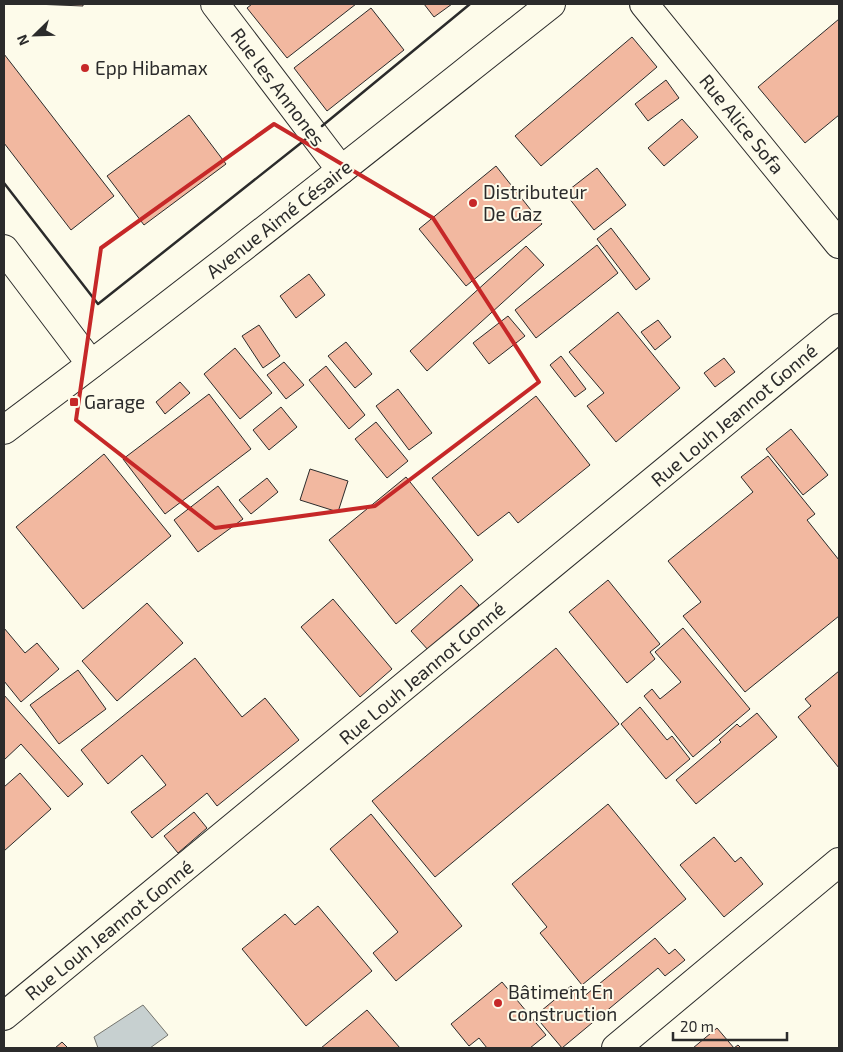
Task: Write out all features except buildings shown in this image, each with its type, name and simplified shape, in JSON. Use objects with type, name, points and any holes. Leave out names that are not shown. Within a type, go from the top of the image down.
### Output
[{"type":"street","name":"Rue les Annones","points":[[216,4],[342,170]]},
{"type":"street","name":"Avenue Aimé Césaire","points":[[4,430],[342,170],[550,4]]},
{"type":"street","name":"Rue Alice Sofa","points":[[644,4],[839,244]]},
{"type":"street","points":[[4,249],[91,364]]},
{"type":"street","name":"Rue Louh Jeannot Gonné","points":[[4,1016],[839,328]]},
{"type":"street","points":[[616,1048],[839,862]]},
{"type":"highlighted area","points":[[274,124],[433,218],[539,382],[375,506],[215,528],[76,420],[101,248]]},
{"type":"shaded area","points":[[143,1005],[168,1035],[150,1048],[98,1048],[94,1037]]},
{"type":"wall","points":[[322,126],[470,4]]},
{"type":"wall","points":[[4,183],[98,304],[306,139]]},
{"type":"place","name":"Epp Hibamax","points":[[85,68]]},
{"type":"place","name":"Distributeur De Gaz","points":[[473,203]]},
{"type":"place","name":"Garage","points":[[74,402]]},
{"type":"place","name":"Bâtiment En construction","points":[[498,1003]]}]
